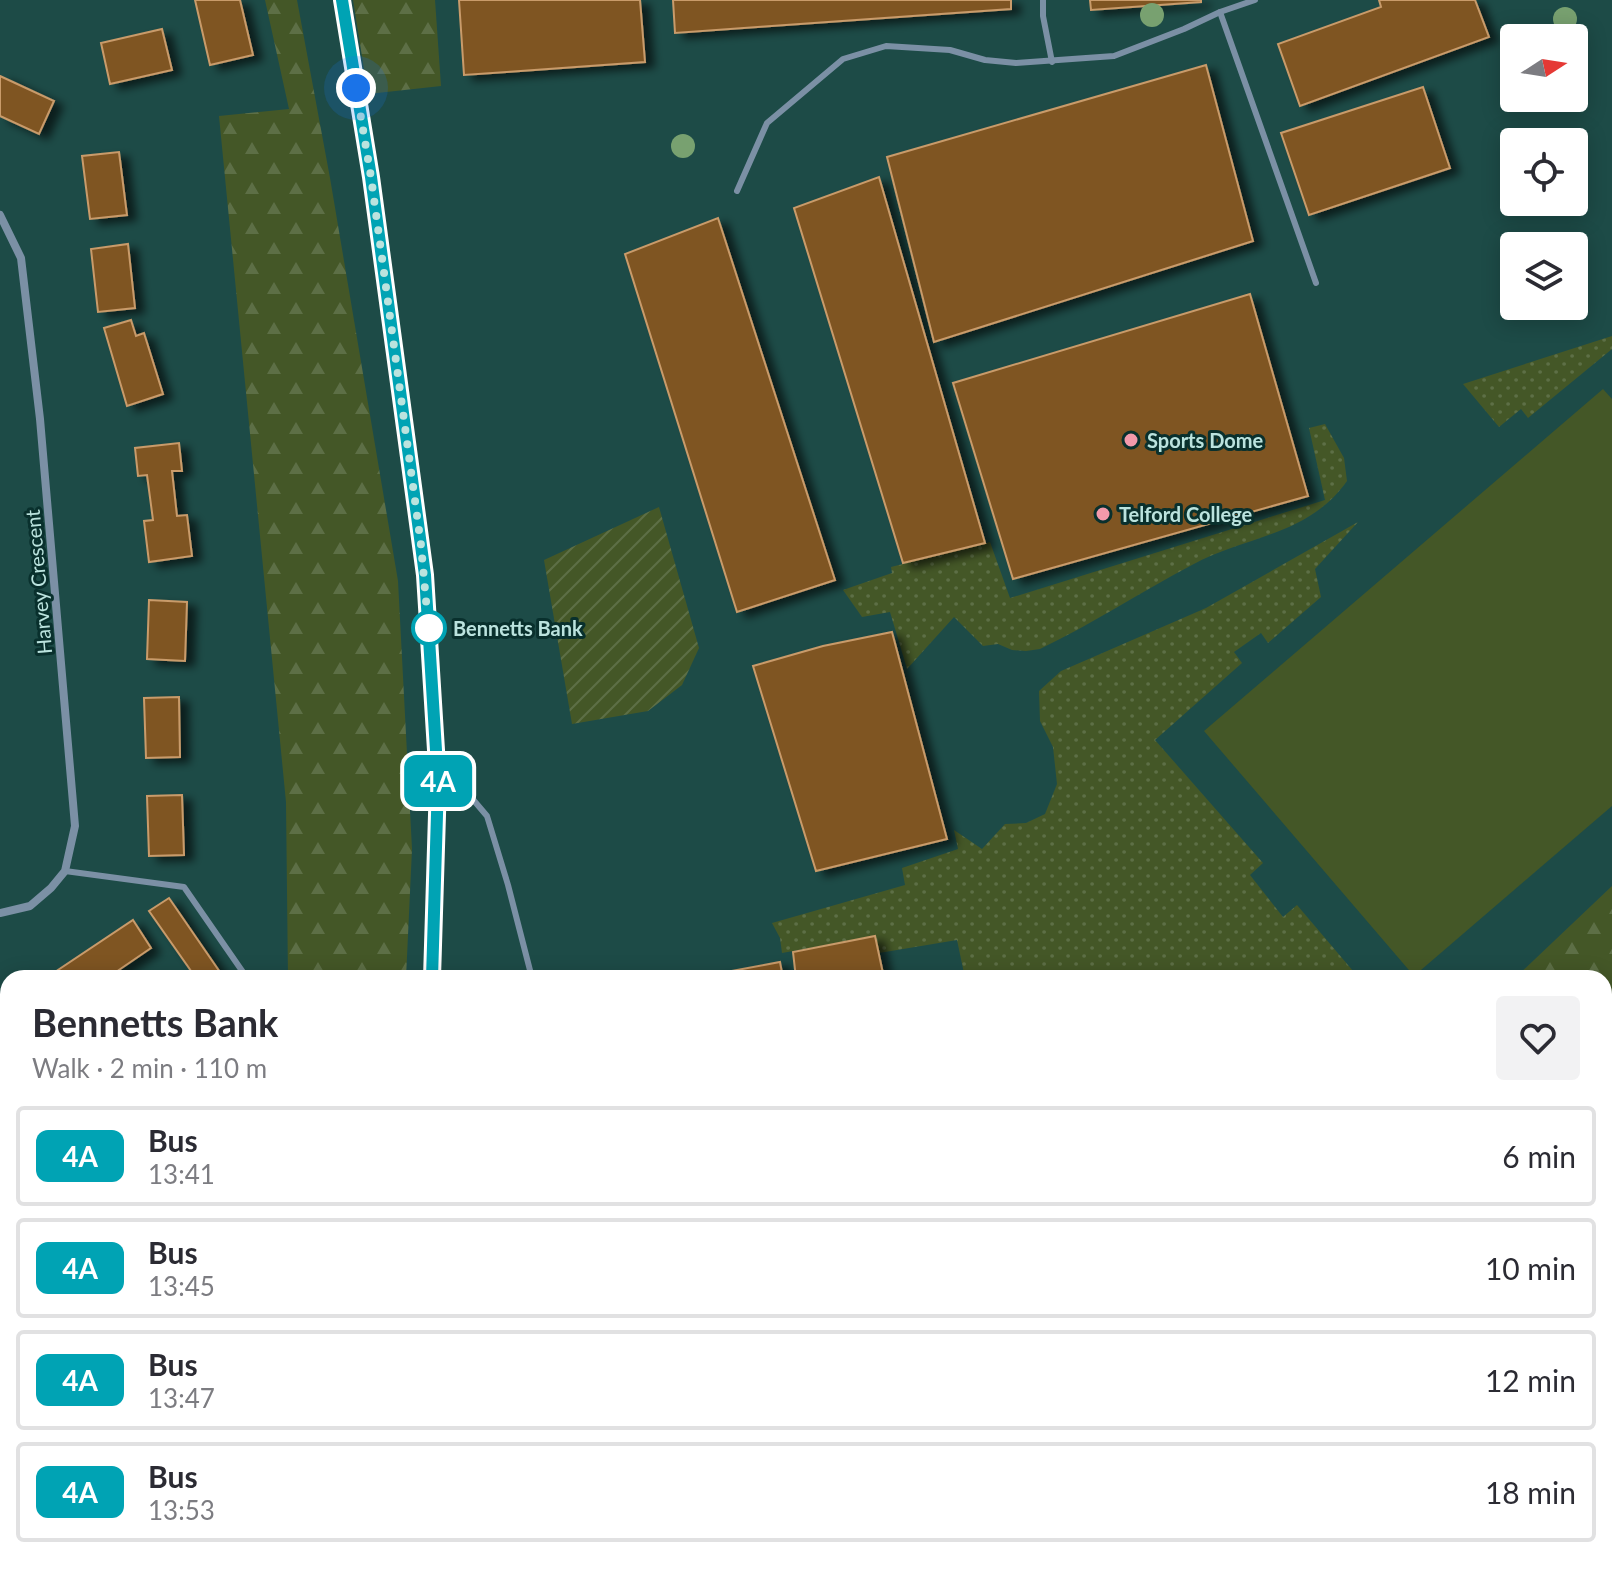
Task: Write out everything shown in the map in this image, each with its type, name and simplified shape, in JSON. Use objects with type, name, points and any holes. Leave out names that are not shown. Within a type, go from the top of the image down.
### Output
[{"type":"main road","points":[[342,0],[371,177],[425,575],[438,782],[432,970]]},
{"type":"street","name":"Harvey Crescent","points":[[0,215],[21,258],[40,419],[75,826],[65,871]]},
{"type":"street","points":[[0,913],[30,906],[65,871]]},
{"type":"lane","points":[[1043,0],[1052,62]]},
{"type":"lane","points":[[737,191],[767,123],[843,59],[886,46],[950,50],[985,60],[1016,63],[1114,56],[1255,0]]},
{"type":"lane","points":[[1220,12],[1316,283]]},
{"type":"lane","points":[[438,782],[470,796],[487,816],[530,970]]},
{"type":"lane","points":[[65,871],[184,887],[241,970]]},
{"type":"green space","points":[[265,0],[297,0],[398,581],[412,849],[406,970],[288,970],[286,802],[219,116],[289,109]]},
{"type":"green space","points":[[353,0],[435,0],[441,86],[368,94]]},
{"type":"green space","points":[[1612,336],[1612,349],[1528,418],[1521,409],[1499,427],[1463,384]]},
{"type":"green space","points":[[1603,389],[1612,399],[1612,806],[1421,970],[1409,970],[1204,731]]},
{"type":"green space","points":[[1325,424],[1344,458],[1347,481],[1314,513],[1296,524],[1192,565],[1040,649],[1012,650],[998,644],[983,646],[954,617],[907,669],[890,612],[862,617],[843,590],[892,573],[891,567],[990,542],[1010,598],[1325,500],[1309,428]]},
{"type":"green space","points":[[659,507],[699,648],[682,685],[648,711],[572,724],[544,560]]},
{"type":"green space","points":[[1358,522],[1315,569],[1321,597],[1268,643],[1261,633],[1234,652],[1242,663],[1155,740],[1263,863],[1250,875],[1283,917],[1297,905],[1352,970],[963,970],[957,940],[879,953],[875,936],[782,953],[780,938],[772,923],[905,885],[902,868],[958,849],[954,830],[982,849],[1005,824],[1026,823],[1045,814],[1057,784],[1053,747],[1040,721],[1039,691],[1061,671],[1206,608]]},
{"type":"green space","points":[[1612,886],[1612,970],[1523,970]]},
{"type":"building","points":[[195,0],[240,0],[253,55],[210,65]]},
{"type":"building","points":[[459,0],[640,0],[645,62],[464,75]]},
{"type":"building","points":[[673,0],[1011,0],[1011,9],[675,33]]},
{"type":"building","points":[[1090,0],[1201,0],[1201,2],[1091,10]]},
{"type":"building","points":[[1379,0],[1475,0],[1489,37],[1300,106],[1278,44],[1381,7]]},
{"type":"building","points":[[162,29],[172,70],[110,84],[101,43]]},
{"type":"building","points":[[1206,65],[1253,241],[934,342],[887,157]]},
{"type":"building","points":[[0,76],[54,101],[39,134],[0,116]]},
{"type":"building","points":[[1423,87],[1450,168],[1309,215],[1281,133]]},
{"type":"building","points":[[119,152],[127,215],[90,219],[82,156]]},
{"type":"building","points":[[879,177],[985,543],[903,563],[794,208]]},
{"type":"building","points":[[718,218],[835,580],[737,612],[625,254]]},
{"type":"building","points":[[128,244],[135,308],[98,312],[91,249]]},
{"type":"building","name":"Sports Dome","points":[[1250,294],[1308,496],[1013,579],[953,383]]},
{"type":"building","points":[[131,320],[136,336],[144,333],[163,394],[127,406],[104,328]]},
{"type":"building","points":[[179,443],[182,471],[172,471],[177,516],[187,515],[192,556],[149,562],[144,521],[153,520],[147,475],[138,476],[135,448]]},
{"type":"building","points":[[149,600],[187,602],[185,661],[147,659]]},
{"type":"building","points":[[892,632],[947,839],[816,871],[753,666],[823,646]]},
{"type":"building","points":[[179,697],[180,757],[146,758],[144,698]]},
{"type":"building","points":[[182,795],[184,855],[149,856],[147,796]]},
{"type":"building","points":[[169,898],[218,970],[190,970],[149,911]]},
{"type":"building","points":[[133,920],[151,948],[119,970],[58,970]]},
{"type":"building","points":[[875,936],[882,970],[795,970],[793,952]]},
{"type":"building","points":[[780,962],[782,970],[737,970]]},
{"type":"bus line","name":"4A","points":[[342,0],[371,177],[425,575],[438,782],[432,970]]},
{"type":"place","name":"Sports Dome","points":[[1131,440]]},
{"type":"place","name":"Telford College","points":[[1103,514]]},
{"type":"place","name":"Bennetts Bank","points":[[429,628]]},
{"type":"route","points":[[356,88],[421,545],[429,634],[429,628]]}]
